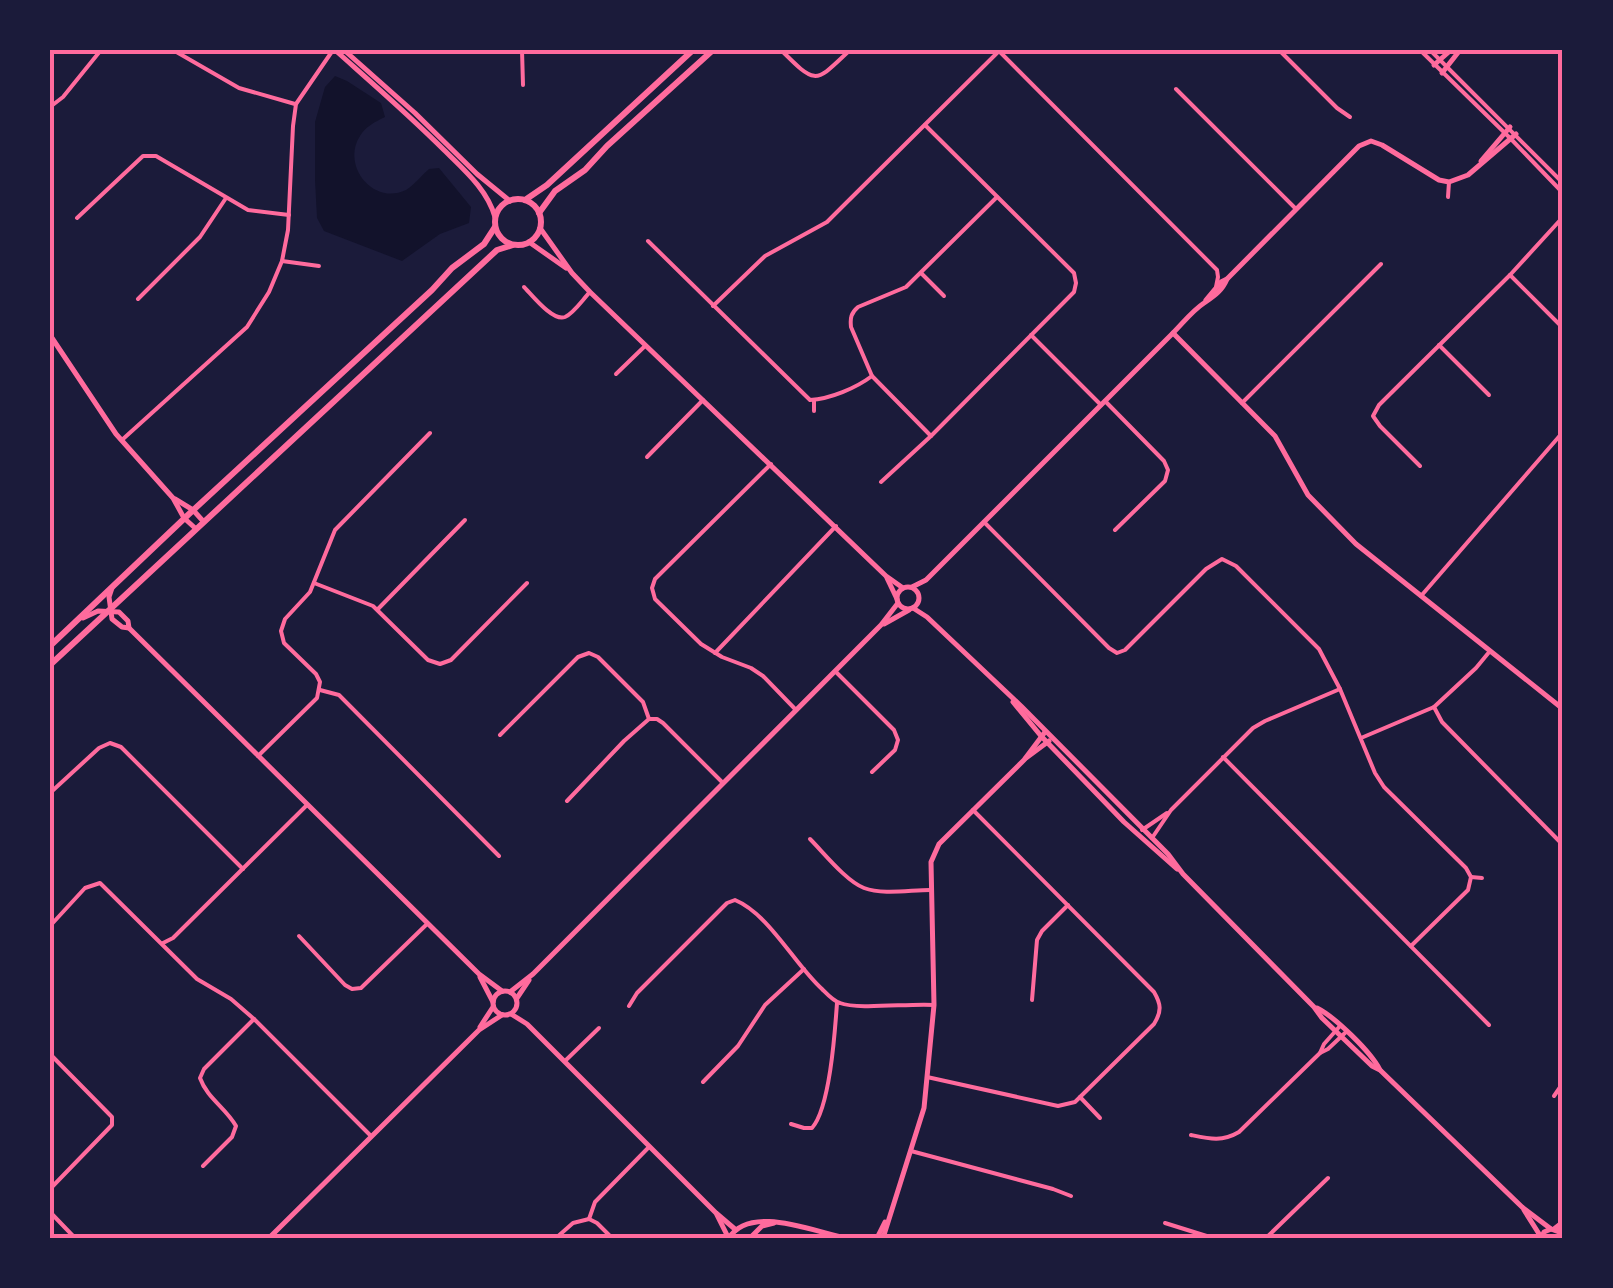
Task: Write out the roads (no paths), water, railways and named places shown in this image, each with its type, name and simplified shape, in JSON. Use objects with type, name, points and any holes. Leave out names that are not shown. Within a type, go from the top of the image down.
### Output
[{"type":"main road","points":[[513,244],[502,238],[496,227],[498,210],[510,201],[525,200],[546,186],[693,50]]},
{"type":"main road","points":[[539,213],[547,199],[585,170],[606,146],[713,50]]},
{"type":"main road","points":[[50,665],[497,250],[534,239],[540,228],[539,213],[525,200]]},
{"type":"main road","points":[[50,646],[452,268],[479,249],[496,227]]},
{"type":"street","points":[[50,107],[63,97],[101,50]]},
{"type":"street","points":[[173,50],[238,88],[296,104]]},
{"type":"street","points":[[122,441],[246,327],[269,292],[282,262],[289,215],[296,104],[334,50],[472,178],[485,193],[496,217]]},
{"type":"street","points":[[344,50],[510,201]]},
{"type":"street","points":[[522,50],[522,85]]},
{"type":"street","points":[[782,50],[805,74],[814,77],[824,75],[850,50]]},
{"type":"street","points":[[713,306],[765,256],[827,222],[998,50],[1217,270],[1216,287]]},
{"type":"street","points":[[1279,50],[1350,117]]},
{"type":"street","points":[[1420,50],[1437,62]]},
{"type":"street","points":[[1430,50],[1444,70],[1563,183]]},
{"type":"street","points":[[1437,62],[1452,50]]},
{"type":"street","points":[[1444,70],[1460,50]]},
{"type":"street","points":[[1176,89],[1296,209]]},
{"type":"street","points":[[882,482],[1074,292],[1076,283],[1074,273],[925,125]]},
{"type":"street","points":[[510,992],[533,974],[881,625],[897,601],[898,592],[926,580],[1359,146],[1371,141],[1382,145],[1439,180],[1450,182],[1468,175],[1507,130]]},
{"type":"street","points":[[1480,163],[1514,136]]},
{"type":"street","points":[[1514,136],[1563,193]]},
{"type":"street","points":[[77,218],[138,160],[150,155],[248,210],[289,215]]},
{"type":"street","points":[[1448,197],[1450,182]]},
{"type":"street","points":[[931,436],[872,376],[851,327],[852,312],[906,287],[997,197]]},
{"type":"street","points":[[138,300],[200,237],[226,198]]},
{"type":"street","points":[[1420,466],[1373,416],[1379,405],[1563,217]]},
{"type":"street","points":[[1547,237],[1563,225]]},
{"type":"street","points":[[540,228],[590,292],[903,588]]},
{"type":"street","points":[[648,241],[806,398],[814,400],[872,376]]},
{"type":"street","points":[[528,242],[572,273]]},
{"type":"street","points":[[282,262],[319,266]]},
{"type":"street","points":[[1242,403],[1381,264]]},
{"type":"street","points":[[921,272],[944,296]]},
{"type":"street","points":[[1510,275],[1563,328]]},
{"type":"street","points":[[1204,302],[1227,279]]},
{"type":"street","points":[[1076,283],[1086,283]]},
{"type":"street","points":[[524,287],[560,318],[590,292]]},
{"type":"street","points":[[1173,333],[1275,436],[1316,505],[1356,544],[1563,709]]},
{"type":"street","points":[[50,335],[97,409],[195,528]]},
{"type":"street","points":[[1031,335],[1164,460],[1168,470],[1164,481],[1115,530]]},
{"type":"street","points":[[616,374],[646,345]]},
{"type":"street","points":[[1439,345],[1489,395]]},
{"type":"street","points":[[647,456],[704,400]]},
{"type":"street","points":[[814,400],[814,410]]},
{"type":"street","points":[[1421,596],[1563,432]]},
{"type":"street","points":[[258,756],[317,698],[320,690],[316,674],[284,643],[280,631],[285,619],[314,583],[335,530],[430,433]]},
{"type":"street","points":[[770,464],[655,580],[652,588],[656,599],[714,654],[763,676],[796,710]]},
{"type":"street","points":[[1168,470],[1177,471]]},
{"type":"street","points":[[172,498],[203,521]]},
{"type":"street","points":[[378,608],[465,520]]},
{"type":"street","points":[[984,522],[1108,648],[1117,652],[1126,650],[1206,568],[1222,559]]},
{"type":"street","points":[[714,654],[836,526]]},
{"type":"street","points":[[1222,559],[1223,552]]},
{"type":"street","points":[[1222,559],[1236,566],[1319,649],[1375,773],[1466,868],[1471,878],[1468,890],[1410,946]]},
{"type":"street","points":[[886,576],[902,608],[927,617],[1011,698],[1322,1018],[1337,1028],[1522,1207],[1562,1237]]},
{"type":"street","points":[[881,625],[911,609],[926,580]]},
{"type":"street","points":[[314,583],[378,608],[428,660],[440,664],[451,660],[527,583]]},
{"type":"street","points":[[642,586],[652,588]]},
{"type":"street","points":[[912,587],[927,617]]},
{"type":"street","points":[[112,588],[109,597],[114,622],[129,628],[478,974],[517,998]]},
{"type":"street","points":[[72,625],[98,611],[111,610]]},
{"type":"street","points":[[1361,738],[1434,708],[1490,650]]},
{"type":"street","points":[[500,735],[578,657],[588,653],[598,657],[643,702],[649,718],[663,723],[723,783]]},
{"type":"street","points":[[835,671],[894,730],[898,740],[895,750],[872,772]]},
{"type":"street","points":[[1149,841],[1171,810],[1253,728],[1340,689]]},
{"type":"street","points":[[320,690],[339,696],[499,856]]},
{"type":"street","points":[[1434,708],[1442,722],[1563,845]]},
{"type":"street","points":[[567,801],[649,718]]},
{"type":"street","points":[[1024,760],[1044,734]]},
{"type":"street","points":[[880,1238],[924,1108],[934,1004],[933,853],[1024,760],[1050,740]]},
{"type":"street","points":[[50,793],[99,748],[110,743],[120,747],[243,869]]},
{"type":"street","points":[[1222,757],[1489,1024]]},
{"type":"street","points":[[163,942],[173,938],[308,804]]},
{"type":"street","points":[[927,1077],[1058,1106],[1075,1102],[1160,1014],[1154,992],[973,810]]},
{"type":"street","points":[[1140,832],[1171,810]]},
{"type":"street","points":[[810,839],[862,888],[931,890]]},
{"type":"street","points":[[1471,878],[1482,878]]},
{"type":"street","points":[[50,926],[85,888],[100,883],[198,979],[254,1019],[371,1136]]},
{"type":"street","points":[[630,1006],[637,993],[727,903],[735,900],[780,939],[815,983],[837,1003],[934,1004]]},
{"type":"street","points":[[1032,1000],[1036,940],[1068,905]]},
{"type":"street","points":[[298,936],[352,989],[361,988],[427,924]]},
{"type":"street","points":[[704,1082],[738,1046],[765,1006],[804,969]]},
{"type":"street","points":[[478,974],[502,1016]]},
{"type":"street","points":[[526,1024],[517,998],[533,974]]},
{"type":"street","points":[[478,1030],[495,996],[502,991]]},
{"type":"street","points":[[791,1124],[812,1128],[818,1121],[828,1080],[837,1003]]},
{"type":"street","points":[[269,1238],[478,1030],[511,1014],[518,1006]]},
{"type":"street","points":[[511,1014],[565,1061],[738,1230],[750,1238],[762,1226],[777,1222]]},
{"type":"street","points":[[203,1166],[232,1136],[236,1126],[204,1089],[200,1078],[204,1069],[254,1019]]},
{"type":"street","points":[[565,1061],[599,1028]]},
{"type":"street","points":[[1191,1136],[1218,1140],[1239,1132],[1320,1053],[1337,1028]]},
{"type":"street","points":[[1320,1053],[1343,1034]]},
{"type":"street","points":[[50,1189],[112,1125],[112,1116],[51,1057]]},
{"type":"street","points":[[1554,1096],[1563,1084]]},
{"type":"street","points":[[1080,1097],[1100,1118]]},
{"type":"street","points":[[588,1219],[595,1202],[650,1146]]},
{"type":"street","points":[[911,1151],[1071,1196]]},
{"type":"street","points":[[1266,1238],[1328,1178]]},
{"type":"street","points":[[1522,1207],[1541,1238],[1546,1230],[1563,1222]]},
{"type":"street","points":[[50,1212],[76,1238]]},
{"type":"street","points":[[716,1212],[728,1238],[758,1220],[841,1238]]},
{"type":"street","points":[[556,1238],[573,1224],[588,1219],[612,1238]]},
{"type":"street","points":[[1164,1223],[1212,1238]]}]
